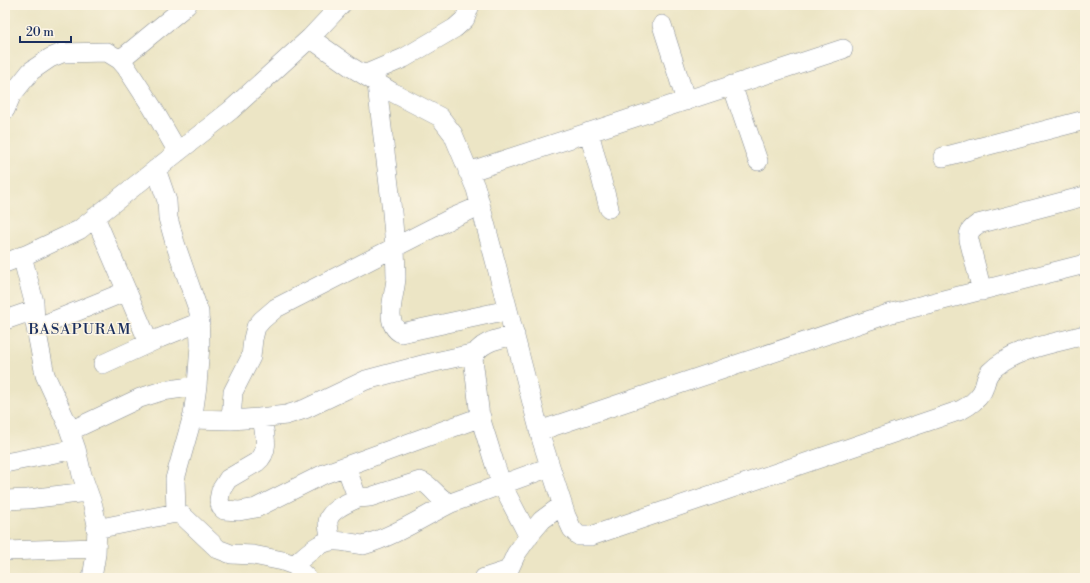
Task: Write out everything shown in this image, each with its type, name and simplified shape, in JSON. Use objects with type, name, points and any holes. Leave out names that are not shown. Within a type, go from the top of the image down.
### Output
[{"type":"street","points":[[120,60],[188,5]]},
{"type":"street","points":[[92,578],[96,548],[96,529],[93,506],[87,492],[70,431],[45,375],[35,319],[34,302],[14,260],[79,230],[231,110],[310,38],[341,5]]},
{"type":"street","points":[[370,79],[455,28],[465,19],[470,5]]},
{"type":"street","points":[[662,25],[686,100]]},
{"type":"street","points":[[310,38],[370,79],[392,92],[440,116],[453,134],[476,189],[539,431],[550,467],[562,505],[572,529],[579,536],[591,536],[961,410],[972,404],[982,392],[986,377],[991,371],[1008,359],[1035,348],[1085,335]]},
{"type":"street","points":[[468,172],[843,49]]},
{"type":"street","points":[[7,96],[31,71],[50,58],[62,53],[107,52],[120,60],[152,107],[178,152]]},
{"type":"street","points":[[370,79],[390,203],[396,288],[391,307],[393,325],[396,330],[401,333],[508,310]]},
{"type":"street","points":[[732,85],[758,161]]},
{"type":"street","points":[[943,157],[1085,120]]},
{"type":"street","points":[[589,132],[609,208]]},
{"type":"street","points":[[156,169],[165,197],[168,218],[199,312],[200,322],[197,386],[192,419],[175,479],[176,513]]},
{"type":"street","points":[[982,290],[969,240],[968,233],[972,228],[978,224],[1085,196]]},
{"type":"street","points":[[230,420],[233,392],[252,357],[253,339],[256,327],[276,308],[452,218],[480,206]]},
{"type":"street","points":[[95,217],[149,343]]},
{"type":"street","points":[[539,431],[888,314],[1085,264]]},
{"type":"street","points":[[5,320],[35,319],[127,291]]},
{"type":"street","points":[[103,364],[200,322]]},
{"type":"street","points":[[514,334],[488,342],[482,346],[474,358],[481,417],[502,485],[528,537]]},
{"type":"street","points":[[192,419],[230,420],[262,418],[286,414],[305,409],[366,380],[426,364],[476,353]]},
{"type":"street","points":[[70,431],[140,398],[162,391],[197,386]]},
{"type":"street","points":[[262,418],[266,446],[262,459],[228,479],[221,490],[219,500],[221,508],[224,510],[239,511],[256,508],[324,474],[481,417]]},
{"type":"street","points":[[5,463],[76,449]]},
{"type":"street","points":[[346,467],[356,494],[360,497]]},
{"type":"street","points":[[96,529],[176,513],[182,515],[218,549],[231,554],[283,561],[301,572],[317,546],[331,541],[363,545],[367,544],[389,535],[451,503],[550,467]]},
{"type":"street","points":[[331,541],[328,520],[330,515],[346,504],[360,497],[370,497],[420,481],[426,483],[440,498],[451,503]]},
{"type":"street","points":[[5,500],[28,499],[87,492]]},
{"type":"street","points":[[484,578],[507,574],[516,554],[528,537],[542,520],[562,505]]},
{"type":"street","points":[[5,551],[96,548]]},
{"type":"district","name":"BASAPURAM","points":[[80,329]]}]
